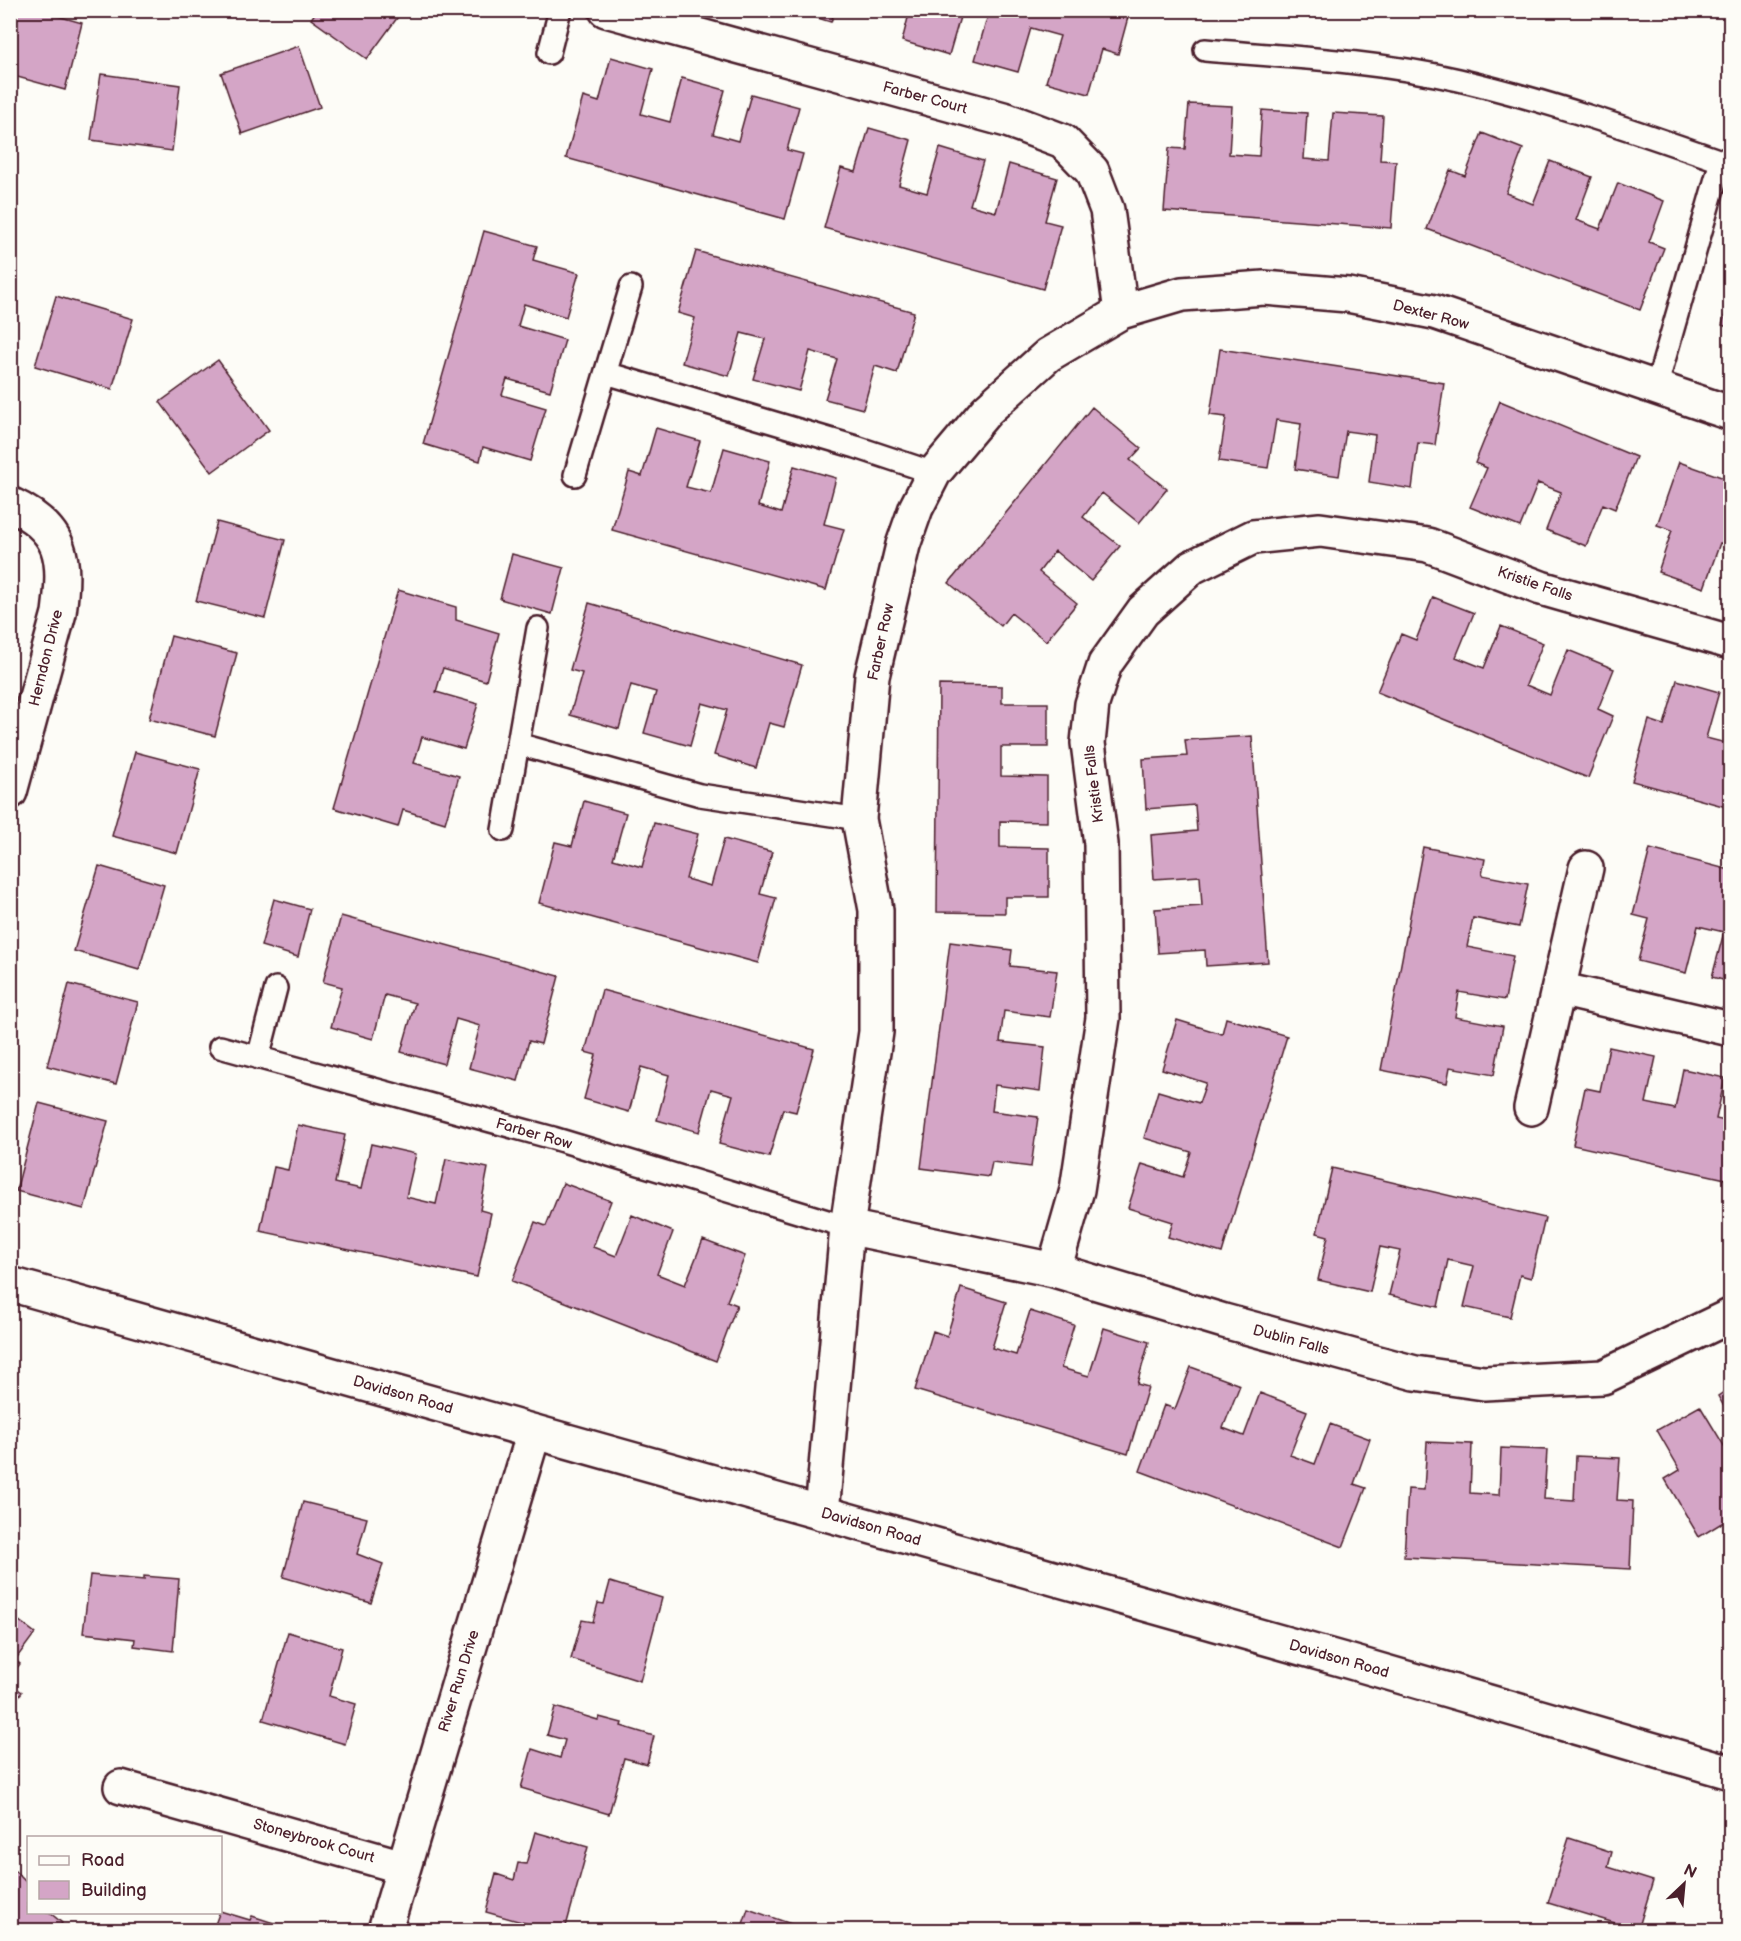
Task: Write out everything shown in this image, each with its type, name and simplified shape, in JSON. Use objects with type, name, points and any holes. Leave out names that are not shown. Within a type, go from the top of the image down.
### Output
[{"type":"street","name":"Farber Court","points":[[606,10],[1007,120],[1063,141],[1092,171],[1107,210],[1121,312]]},
{"type":"street","name":"Dexter Row","points":[[1121,312],[1182,294],[1206,292],[1264,288],[1348,295],[1434,312],[1731,413]]},
{"type":"street","name":"Farber Row","points":[[822,1513],[847,1227],[876,1032],[876,910],[858,819],[872,676],[903,545],[916,508],[934,473],[987,410],[1048,355],[1121,312]]},
{"type":"street","name":"Herndon Drive","points":[[10,504],[31,513],[52,534],[61,556],[63,583],[59,613],[10,792]]},
{"type":"street","name":"Kristie Falls","points":[[1054,1270],[1077,1190],[1103,1018],[1101,844],[1088,743],[1092,704],[1105,664],[1143,611],[1192,567],[1253,537],[1320,530],[1428,545],[1541,588],[1731,642]]},
{"type":"street","points":[[1531,1108],[1586,868]]},
{"type":"street","points":[[1559,989],[1731,1029]]},
{"type":"street","name":"Dublin Falls","points":[[847,1227],[1054,1270],[1224,1322],[1415,1373],[1484,1383],[1603,1377],[1731,1316]]},
{"type":"street","name":"Davidson Road","points":[[10,1284],[1731,1772]]},
{"type":"street","name":"River Run Drive","points":[[385,1930],[534,1432]]},
{"type":"street","name":"Stoneybrook Court","points":[[121,1787],[403,1867]]},
{"type":"lane","points":[[549,53],[560,10]]},
{"type":"lane","points":[[1205,50],[1355,63],[1458,80],[1597,117],[1726,162],[1656,388]]},
{"type":"lane","points":[[575,475],[631,287]]},
{"type":"lane","points":[[606,372],[856,447],[934,473]]},
{"type":"lane","points":[[503,830],[537,628]]},
{"type":"lane","points":[[518,744],[700,795],[858,819]]},
{"type":"lane","points":[[258,1058],[276,988]]},
{"type":"lane","name":"Farber Row","points":[[220,1047],[553,1138],[847,1227]]},
{"type":"building","points":[[10,10],[37,10],[82,23],[65,90],[10,75]]},
{"type":"building","points":[[317,10],[403,10],[367,59],[311,19]]},
{"type":"building","points":[[792,10],[835,10],[831,22]]},
{"type":"building","points":[[910,10],[962,10],[949,55],[902,41]]},
{"type":"building","points":[[972,10],[1130,10],[1118,54],[1102,49],[1089,94],[1046,82],[1060,36],[1031,28],[1018,72],[975,60],[988,15]]},
{"type":"building","points":[[299,46],[320,107],[242,134],[221,73]]},
{"type":"building","points":[[611,57],[653,69],[641,114],[670,122],[682,78],[725,90],[713,134],[738,141],[751,94],[799,107],[787,150],[803,154],[785,219],[566,158],[583,97],[599,102]]},
{"type":"building","points":[[101,74],[180,85],[172,151],[91,140]]},
{"type":"building","points":[[1189,104],[1232,106],[1229,154],[1259,156],[1262,110],[1307,113],[1304,159],[1329,161],[1333,113],[1383,116],[1380,160],[1396,161],[1391,228],[1164,211],[1169,148],[1185,149]]},
{"type":"building","points":[[869,128],[911,140],[899,185],[927,193],[940,148],[983,161],[970,205],[996,212],[1009,164],[1057,178],[1045,221],[1061,225],[1043,289],[824,228],[841,168],[856,172]]},
{"type":"building","points":[[1482,133],[1523,149],[1506,193],[1533,204],[1550,161],[1592,177],[1576,220],[1600,229],[1618,183],[1664,201],[1649,242],[1664,248],[1640,310],[1427,229],[1450,170],[1465,176]]},
{"type":"building","points":[[484,231],[537,246],[533,260],[579,273],[566,317],[524,304],[518,326],[565,340],[550,391],[507,379],[502,395],[546,408],[530,461],[483,447],[480,461],[423,444]]},
{"type":"building","points":[[696,251],[914,312],[897,373],[875,366],[863,409],[825,399],[837,359],[810,351],[799,391],[753,379],[765,339],[741,333],[729,376],[682,363],[695,318],[678,313]]},
{"type":"building","points":[[56,296],[133,319],[112,389],[35,366]]},
{"type":"building","points":[[1730,298],[1730,328],[1722,325]]},
{"type":"building","points":[[1220,349],[1444,383],[1435,445],[1418,443],[1412,489],[1369,482],[1375,435],[1346,431],[1339,476],[1295,469],[1301,424],[1276,420],[1268,468],[1219,461],[1226,417],[1210,415]]},
{"type":"building","points":[[218,360],[269,430],[212,472],[160,402]]},
{"type":"building","points":[[1500,401],[1636,457],[1615,509],[1603,504],[1586,546],[1546,530],[1561,492],[1538,483],[1520,527],[1470,507],[1487,468],[1475,463]]},
{"type":"building","points":[[1092,407],[1141,448],[1130,460],[1167,489],[1139,523],[1102,493],[1083,517],[1120,546],[1091,581],[1055,551],[1039,572],[1077,603],[1046,641],[1011,613],[1001,626],[949,583]]},
{"type":"building","points":[[656,428],[700,441],[686,487],[711,493],[724,448],[770,461],[758,506],[781,513],[794,466],[836,478],[824,524],[844,529],[826,590],[612,530],[629,472],[642,476]]},
{"type":"building","points":[[1679,462],[1730,480],[1730,546],[1720,543],[1704,588],[1658,572],[1672,530],[1657,525]]},
{"type":"building","points":[[217,522],[285,540],[265,618],[196,601]]},
{"type":"building","points":[[512,554],[564,568],[552,614],[500,599]]},
{"type":"building","points":[[398,590],[456,607],[456,620],[499,633],[486,681],[443,668],[436,692],[478,704],[464,749],[422,737],[414,763],[459,776],[445,823],[403,810],[398,827],[334,808]]},
{"type":"building","points":[[1433,597],[1474,613],[1456,657],[1484,668],[1501,626],[1543,643],[1526,685],[1550,695],[1568,650],[1614,669],[1598,709],[1613,716],[1588,778],[1377,692],[1401,634],[1416,640]]},
{"type":"building","points":[[589,603],[802,665],[784,727],[769,723],[756,768],[714,755],[727,710],[702,703],[690,746],[644,733],[656,692],[631,685],[619,729],[570,715],[582,673],[570,670]]},
{"type":"building","points":[[171,636],[237,653],[215,736],[149,719]]},
{"type":"building","points":[[1677,680],[1719,692],[1706,738],[1730,744],[1730,808],[1632,781],[1649,720],[1664,725]]},
{"type":"building","points":[[939,685],[1002,686],[1002,703],[1048,703],[1048,747],[1001,747],[1001,776],[1047,777],[1047,822],[1000,821],[1000,847],[1049,848],[1049,897],[1005,897],[1005,913],[937,912]]},
{"type":"building","points":[[1252,736],[1268,962],[1206,966],[1205,950],[1158,953],[1155,909],[1202,906],[1200,876],[1154,879],[1151,835],[1197,831],[1195,805],[1146,809],[1143,759],[1187,756],[1185,740]]},
{"type":"building","points":[[135,752],[200,769],[177,853],[112,836]]},
{"type":"building","points":[[584,801],[626,813],[613,859],[642,867],[654,823],[698,834],[686,879],[711,886],[724,839],[772,852],[760,894],[776,898],[758,963],[539,903],[555,842],[572,846]]},
{"type":"building","points":[[1423,847],[1485,859],[1482,875],[1528,884],[1519,927],[1473,918],[1467,947],[1513,956],[1505,1000],[1459,992],[1455,1017],[1503,1026],[1494,1075],[1450,1067],[1447,1083],[1381,1070]]},
{"type":"building","points":[[1650,849],[1730,870],[1730,982],[1712,977],[1724,932],[1698,926],[1686,973],[1638,961],[1649,919],[1633,915]]},
{"type":"building","points":[[99,866],[164,885],[139,970],[74,951]]},
{"type":"building","points":[[274,899],[310,909],[298,957],[261,946]]},
{"type":"building","points":[[341,916],[559,976],[541,1044],[529,1041],[518,1081],[469,1068],[480,1026],[456,1019],[444,1064],[401,1052],[415,1003],[385,995],[373,1039],[331,1027],[342,987],[323,982]]},
{"type":"building","points":[[950,942],[1012,950],[1010,966],[1057,971],[1050,1017],[1004,1011],[1000,1042],[1045,1047],[1040,1091],[995,1085],[992,1111],[1038,1117],[1031,1167],[992,1162],[989,1177],[921,1168]]},
{"type":"building","points":[[69,984],[138,1002],[116,1084],[47,1066]]},
{"type":"building","points":[[602,990],[814,1049],[796,1112],[783,1109],[769,1157],[719,1144],[733,1095],[711,1089],[699,1132],[657,1120],[669,1075],[641,1067],[629,1112],[584,1099],[596,1055],[585,1052]]},
{"type":"building","points":[[1226,1018],[1287,1036],[1222,1253],[1168,1237],[1173,1222],[1128,1208],[1142,1164],[1183,1177],[1191,1152],[1144,1138],[1158,1091],[1199,1103],[1206,1083],[1162,1069],[1177,1020],[1222,1034]]},
{"type":"building","points":[[1609,1047],[1656,1057],[1646,1103],[1675,1109],[1683,1069],[1725,1078],[1716,1119],[1730,1122],[1730,1180],[1573,1145],[1585,1088],[1600,1091]]},
{"type":"building","points":[[39,1103],[108,1121],[84,1209],[16,1191]]},
{"type":"building","points":[[298,1125],[345,1135],[335,1183],[361,1189],[371,1144],[416,1154],[406,1197],[436,1204],[446,1159],[488,1168],[480,1210],[491,1213],[477,1277],[260,1231],[274,1167],[288,1170]]},
{"type":"building","points":[[1332,1168],[1545,1218],[1531,1278],[1520,1275],[1510,1317],[1464,1307],[1474,1266],[1448,1260],[1438,1307],[1389,1295],[1400,1251],[1380,1247],[1370,1292],[1318,1280],[1328,1236],[1317,1233]]},
{"type":"building","points":[[563,1183],[611,1201],[593,1247],[616,1256],[632,1215],[673,1232],[657,1274],[685,1285],[703,1240],[745,1256],[727,1301],[737,1305],[716,1361],[512,1281],[535,1222],[546,1226]]},
{"type":"building","points":[[961,1288],[1006,1302],[992,1348],[1016,1355],[1030,1311],[1074,1325],[1061,1368],[1089,1376],[1104,1328],[1149,1342],[1137,1384],[1148,1387],[1128,1454],[915,1390],[933,1331],[947,1336]]},
{"type":"building","points":[[1191,1367],[1240,1385],[1223,1428],[1244,1436],[1260,1393],[1307,1411],[1290,1455],[1315,1464],[1330,1424],[1370,1439],[1354,1484],[1366,1488],[1343,1547],[1140,1471],[1164,1405],[1175,1409]]},
{"type":"building","points":[[1730,1388],[1730,1417],[1718,1396]]},
{"type":"building","points":[[1700,1406],[1726,1449],[1730,1446],[1730,1518],[1699,1537],[1665,1479],[1680,1470],[1657,1430]]},
{"type":"building","points":[[1427,1442],[1472,1444],[1470,1493],[1499,1495],[1501,1448],[1547,1450],[1544,1499],[1574,1501],[1576,1456],[1620,1458],[1617,1500],[1633,1501],[1630,1569],[1404,1557],[1408,1489],[1424,1490]]},
{"type":"building","points":[[303,1502],[367,1518],[357,1554],[383,1564],[371,1603],[283,1577]]},
{"type":"building","points":[[90,1575],[144,1580],[144,1576],[179,1579],[173,1651],[134,1646],[135,1639],[83,1633]]},
{"type":"building","points":[[610,1582],[662,1598],[640,1681],[571,1659],[582,1620],[593,1622],[598,1603],[604,1604]]},
{"type":"building","points":[[10,1614],[35,1633],[15,1660],[20,1664],[10,1677]]},
{"type":"building","points":[[288,1632],[342,1648],[329,1696],[356,1704],[345,1744],[263,1720]]},
{"type":"building","points":[[10,1684],[22,1692],[10,1707]]},
{"type":"building","points":[[555,1707],[598,1720],[599,1717],[622,1723],[621,1726],[654,1736],[647,1764],[624,1758],[609,1814],[521,1788],[532,1749],[560,1758],[565,1740],[547,1735]]},
{"type":"building","points":[[535,1832],[588,1847],[565,1930],[550,1930],[486,1912],[496,1874],[514,1880],[518,1863],[526,1864]]},
{"type":"building","points":[[1569,1838],[1612,1852],[1608,1867],[1653,1881],[1638,1930],[1548,1903]]},
{"type":"building","points":[[15,1871],[27,1883],[27,1914],[51,1914],[62,1923],[60,1926],[64,1930],[10,1930],[10,1876]]},
{"type":"building","points":[[748,1909],[797,1926],[795,1930],[741,1930]]},
{"type":"building","points":[[222,1912],[250,1920],[252,1916],[280,1925],[280,1928],[284,1930],[213,1930]]}]
